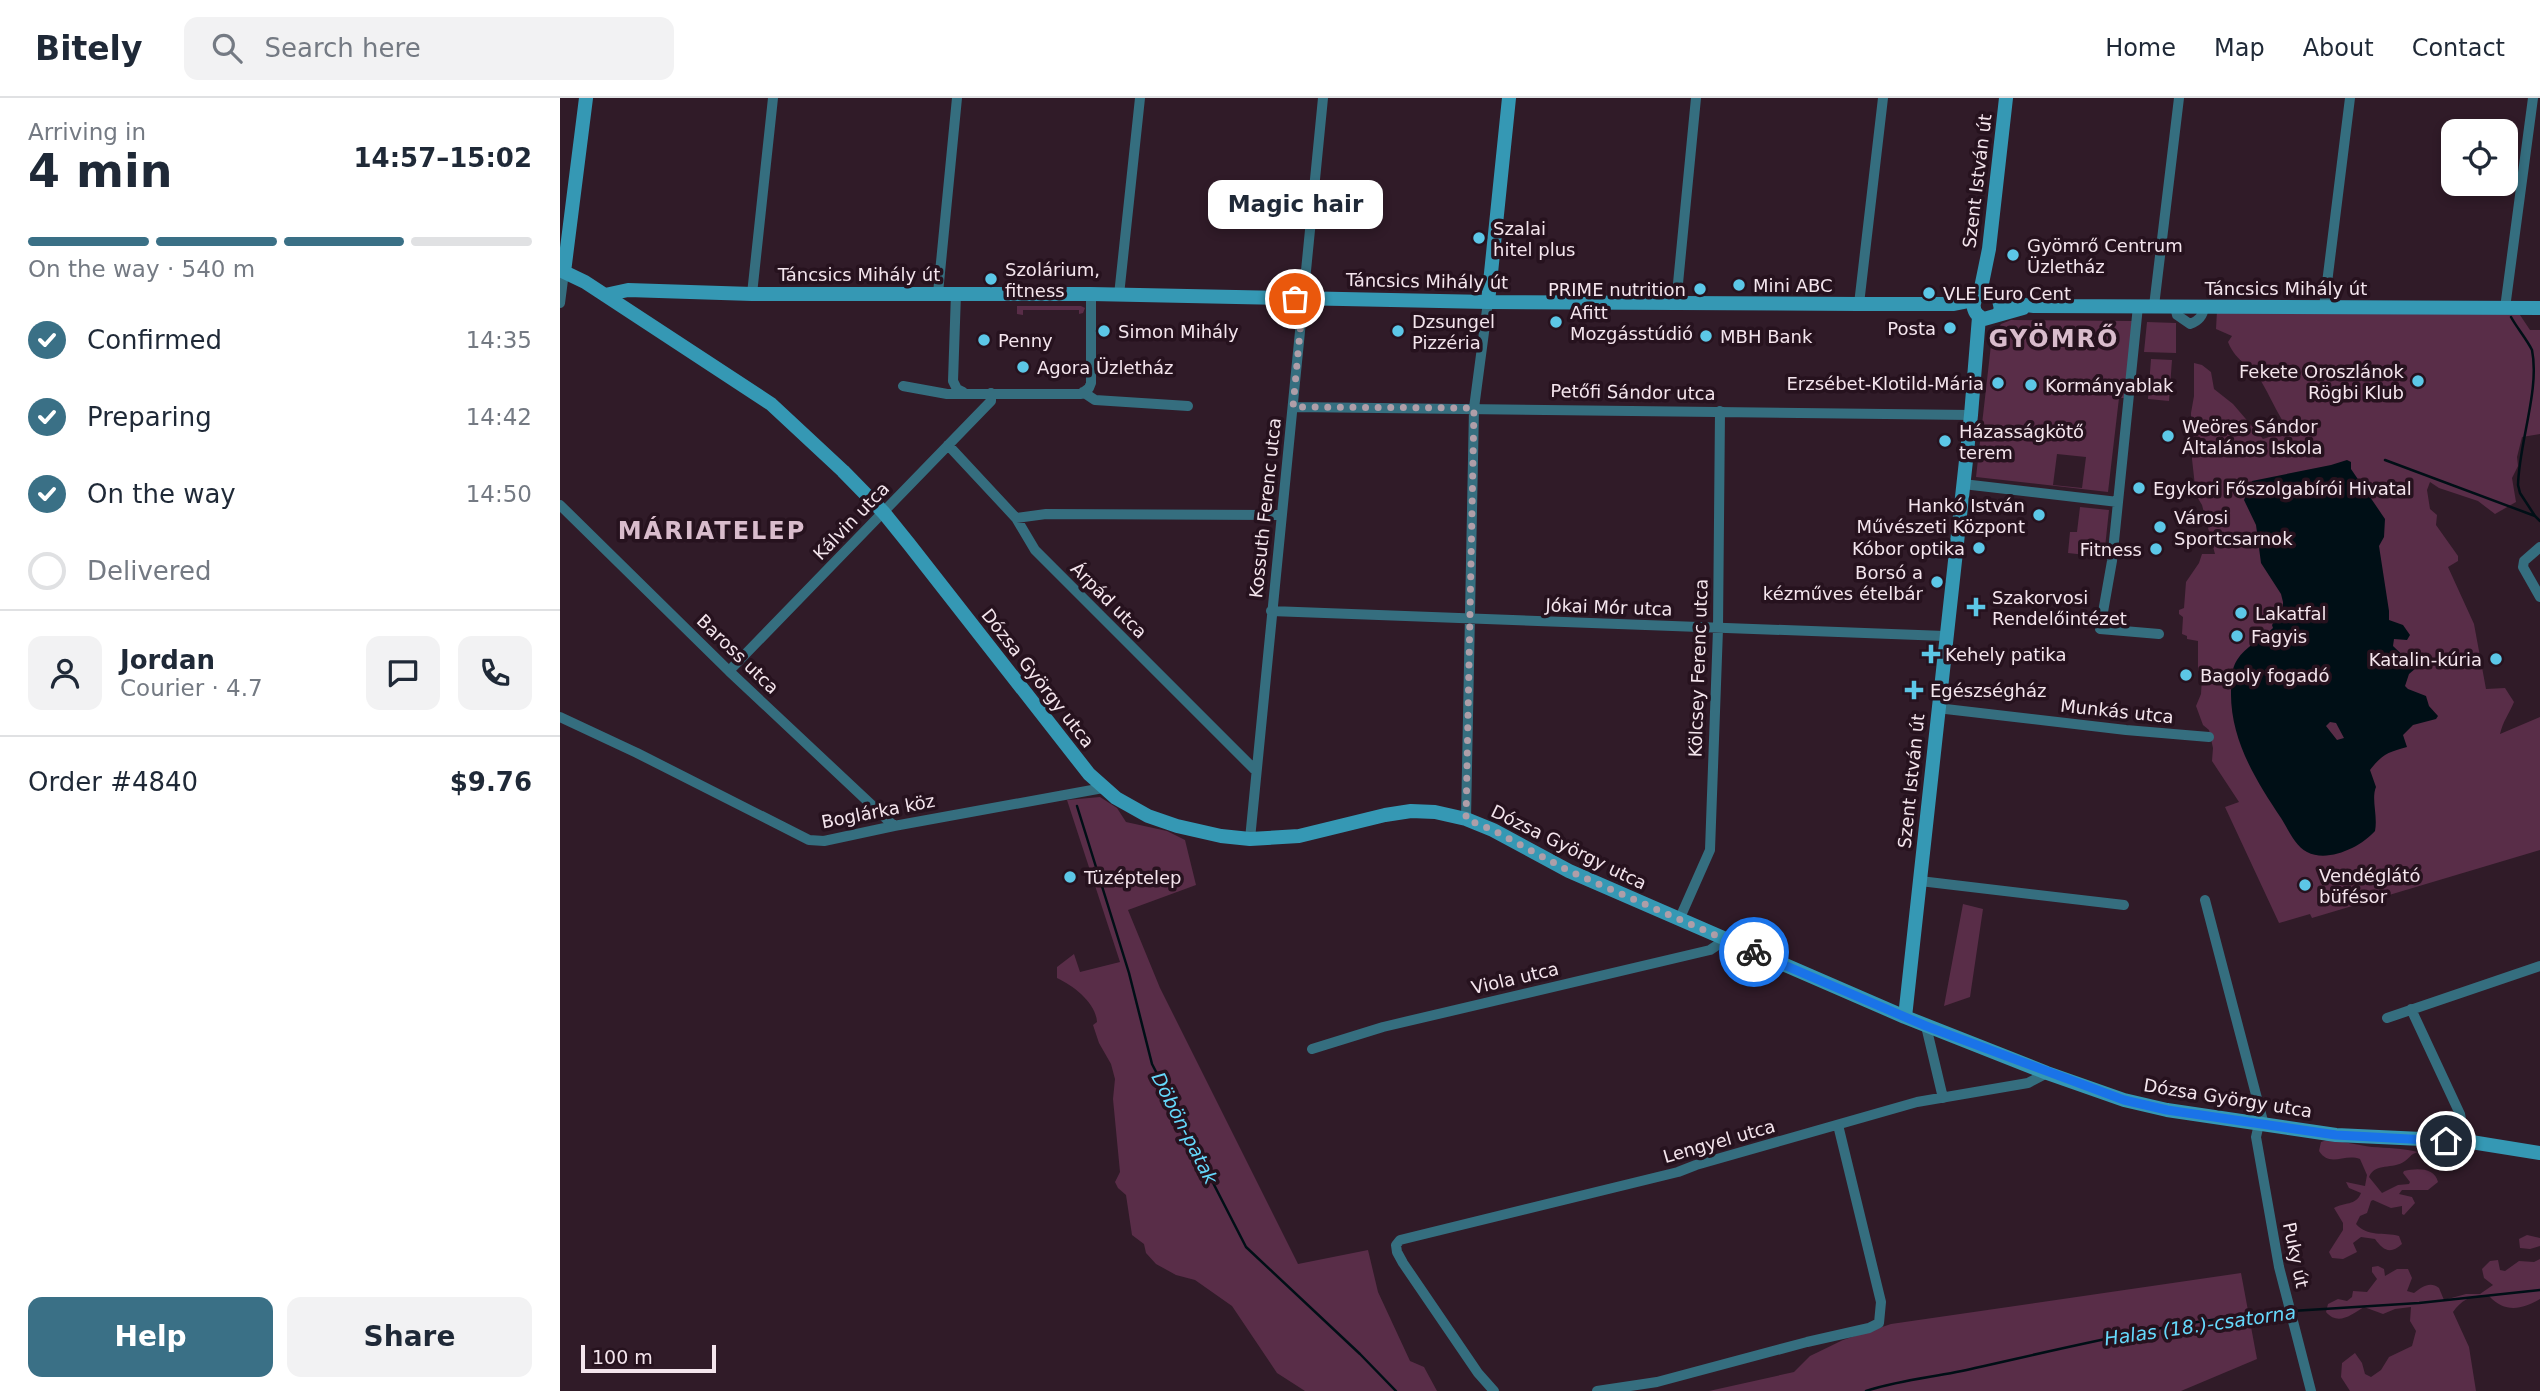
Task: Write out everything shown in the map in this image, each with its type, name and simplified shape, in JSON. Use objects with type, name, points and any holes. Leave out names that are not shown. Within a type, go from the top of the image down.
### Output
[{"type":"street","points":[[560,303],[586,98]]},
{"type":"street","points":[[752,294],[772,98]]},
{"type":"street","points":[[938,293],[957,98]]},
{"type":"street","points":[[1119,295],[1140,98]]},
{"type":"street","name":"Kossuth Ferenc utca","points":[[1250,839],[1323,98]]},
{"type":"street","points":[[1466,819],[1474,408],[1488,302],[1508,98]]},
{"type":"street","points":[[1676,304],[1696,98]]},
{"type":"street","points":[[1859,304],[1883,98]]},
{"type":"street","name":"Szent István út","points":[[1905,1017],[1978,340],[1986,306],[1986,268],[2006,98]]},
{"type":"street","points":[[2154,306],[2179,98]]},
{"type":"street","points":[[2324,307],[2350,98]]},
{"type":"street","points":[[2505,307],[2533,98]]},
{"type":"street","name":"Dózsa György utca","points":[[562,271],[605,295],[771,404],[884,513],[1069,750],[1103,788],[1116,799],[1147,816],[1197,831],[1250,839],[1299,836],[1411,811],[1435,812],[1466,819],[1493,830],[1569,871],[1926,1026],[2124,1100],[2167,1110],[2336,1135],[2465,1141],[2540,1153]]},
{"type":"street","name":"Táncsics Mihály út","points":[[605,295],[628,290],[752,294],[1091,294],[1676,304],[2540,308]]},
{"type":"street","points":[[956,293],[953,381],[957,389],[963,392]]},
{"type":"street","points":[[904,386],[947,394],[963,392],[1077,395],[1089,388],[1091,383],[1091,294]]},
{"type":"street","points":[[2138,306],[2112,561],[2100,629],[2159,634]]},
{"type":"street","points":[[1083,392],[1095,400],[1188,406]]},
{"type":"street","name":"Kálvin utca","points":[[729,671],[990,401],[991,393]]},
{"type":"street","name":"Petőfi Sándor utca","points":[[1293,407],[1971,415]]},
{"type":"street","name":"Kölcsey Ferenc utca","points":[[1679,920],[1710,850],[1718,629],[1720,411]]},
{"type":"street","name":"Árpád utca","points":[[948,445],[1016,518],[1035,550],[1256,771]]},
{"type":"street","points":[[1963,484],[2118,502]]},
{"type":"street","name":"Baross utca","points":[[560,505],[729,671],[894,826]]},
{"type":"street","points":[[1016,518],[1046,514],[1282,515]]},
{"type":"street","points":[[2540,547],[2524,561],[2523,567],[2540,597]]},
{"type":"street","name":"Jókai Mór utca","points":[[1271,611],[1945,636]]},
{"type":"street","name":"Munkás utca","points":[[1937,708],[2112,729],[2209,737]]},
{"type":"street","name":"Boglárka köz","points":[[560,717],[648,758],[809,840],[824,841],[1103,788]]},
{"type":"street","points":[[1920,881],[2124,905]]},
{"type":"street","name":"Puky út","points":[[2205,900],[2262,1125],[2256,1137],[2279,1267],[2311,1391]]},
{"type":"street","name":"Viola utca","points":[[1312,1049],[1383,1027],[1710,950],[1725,940]]},
{"type":"street","points":[[2387,1018],[2540,966]]},
{"type":"street","points":[[2411,1009],[2460,1114],[2465,1141]]},
{"type":"street","points":[[1926,1026],[1943,1098]]},
{"type":"street","name":"Lengyel utca","points":[[1494,1391],[1478,1373],[1403,1263],[1396,1245],[1400,1241],[1678,1172],[1917,1102],[2028,1083],[2047,1073]]},
{"type":"street","points":[[1597,1391],[1657,1382],[1869,1328],[1879,1323],[1881,1302],[1838,1125]]},
{"type":"shaded area","points":[[1017,306],[1085,308],[1083,313],[1079,314],[1079,310],[1023,310],[1023,315],[1017,314]]},
{"type":"shaded area","points":[[2217,311],[2518,312],[2530,330],[2540,330],[2540,434],[2522,437],[2517,457],[2518,466],[2512,478],[2516,502],[2495,514],[2478,501],[2439,488],[2430,482],[2427,490],[2430,509],[2437,515],[2436,525],[2458,556],[2458,561],[2448,567],[2474,624],[2486,689],[2505,688],[2514,702],[2500,734],[2540,717],[2540,850],[2312,918],[2310,914],[2279,923],[2225,807],[2239,802],[2212,761],[2213,748],[2209,730],[2203,725],[2196,706],[2201,694],[2202,676],[2198,670],[2198,641],[2187,639],[2187,636],[2182,634],[2183,617],[2179,614],[2179,610],[2184,608],[2186,582],[2202,554],[2215,554],[2202,505],[2196,495],[2192,459],[2194,363],[2211,372],[2214,389],[2233,404],[2263,439],[2275,435],[2286,426],[2257,375],[2232,349],[2228,342],[2232,336],[2216,329]]},
{"type":"shaded area","points":[[2011,320],[2132,321],[2125,398],[2119,398],[2108,492],[1976,477],[1992,336],[2001,324]],"holes":[[[2057,454],[2086,457],[2082,488],[2053,485]]]},
{"type":"shaded area","points":[[2147,322],[2176,323],[2176,353],[2144,352]]},
{"type":"shaded area","points":[[2151,359],[2172,360],[2169,401],[2148,399]]},
{"type":"shaded area","points":[[2347,460],[2351,462],[2351,469],[2385,519],[2384,537],[2379,546],[2389,620],[2403,625],[2410,635],[2407,640],[2394,639],[2393,646],[2416,668],[2409,674],[2405,686],[2426,696],[2429,706],[2438,716],[2436,719],[2413,725],[2403,735],[2407,747],[2386,754],[2370,770],[2376,787],[2375,831],[2353,848],[2325,856],[2307,852],[2299,846],[2262,788],[2240,742],[2232,709],[2231,691],[2235,663],[2244,651],[2273,628],[2272,625],[2283,608],[2281,594],[2261,563],[2256,525],[2244,500],[2252,481]],"holes":[[[2330,722],[2336,723],[2344,738],[2337,740],[2326,726]]]},
{"type":"shaded area","points":[[2080,507],[2109,510],[2104,557],[2068,553],[2070,532],[2077,532]]},
{"type":"shaded area","points":[[1100,797],[1117,808],[1126,822],[1167,831],[1185,840],[1196,885],[1128,910],[1160,988],[1298,1264],[1368,1250],[1378,1292],[1410,1361],[1424,1367],[1437,1391],[1305,1391],[1277,1373],[1232,1306],[1195,1280],[1176,1275],[1156,1264],[1146,1253],[1144,1244],[1132,1235],[1126,1195],[1115,1182],[1120,1172],[1113,1099],[1115,1079],[1111,1064],[1093,1025],[1097,1022],[1093,1008],[1077,990],[1057,978],[1057,967],[1074,954],[1080,972],[1120,962],[1067,800]]},
{"type":"shaded area","points":[[1963,904],[1983,909],[1970,997],[1944,1006]]},
{"type":"shaded area","points":[[2327,1140],[2418,1152],[2400,1164],[2372,1172],[2369,1177],[2382,1193],[2398,1185],[2409,1184],[2404,1171],[2424,1170],[2436,1177],[2438,1182],[2428,1190],[2402,1190],[2399,1194],[2412,1197],[2415,1203],[2404,1215],[2402,1206],[2391,1208],[2373,1200],[2367,1213],[2360,1216],[2356,1224],[2360,1228],[2399,1236],[2402,1244],[2398,1247],[2387,1250],[2375,1239],[2361,1237],[2353,1243],[2357,1252],[2343,1259],[2332,1258],[2329,1252],[2343,1230],[2343,1223],[2334,1208],[2353,1202],[2361,1193],[2349,1188],[2346,1182],[2365,1186],[2367,1175],[2360,1159],[2328,1159],[2323,1156],[2319,1151],[2321,1142]]},
{"type":"shaded area","points":[[2527,1235],[2540,1238],[2540,1246],[2520,1248],[2519,1239]]},
{"type":"shaded area","points":[[2540,1259],[2540,1299],[2526,1306],[2513,1308],[2501,1305],[2489,1296],[2478,1296],[2464,1301],[2453,1312],[2469,1347],[2476,1391],[2350,1391],[2341,1377],[2342,1363],[2355,1353],[2365,1374],[2371,1377],[2381,1370],[2389,1357],[2412,1346],[2416,1331],[2410,1321],[2411,1307],[2383,1314],[2364,1307],[2340,1319],[2326,1312],[2328,1304],[2338,1299],[2347,1301],[2352,1297],[2353,1291],[2367,1292],[2377,1279],[2372,1267],[2384,1269],[2385,1276],[2397,1269],[2408,1269],[2412,1278],[2407,1291],[2414,1293],[2432,1285],[2439,1288],[2444,1300],[2466,1294],[2480,1294],[2493,1285],[2484,1278],[2482,1269],[2490,1261],[2498,1260],[2500,1270],[2505,1271],[2519,1261],[2534,1262]]},
{"type":"shaded area","points":[[2241,1273],[2257,1359],[2181,1391],[1709,1391],[1794,1372],[1810,1356],[1843,1340],[1891,1324]]},
{"type":"waterway","points":[[2511,317],[2532,350],[2534,365],[2518,485],[2535,516]]},
{"type":"waterway","points":[[2385,460],[2535,516],[2540,521]]},
{"type":"waterway","name":"Döbön-patak","points":[[1077,806],[1129,973],[1152,1064],[1246,1247],[1396,1391]]},
{"type":"waterway","name":"Halas (18.)-csatorna","points":[[2292,1311],[2419,1303],[2540,1290]]},
{"type":"waterway","name":"Halas (18.)-csatorna","points":[[1866,1391],[2130,1334],[2208,1320],[2286,1312]]},
{"type":"way so far","points":[[1295,299],[1303,299],[1293,407],[1474,408],[1466,819],[1493,830],[1569,871],[1754,952]]},
{"type":"place","name":"Szalai hitel plus","points":[[1479,238]]},
{"type":"place","name":"Gyömrő Centrum Üzletház","points":[[2013,255]]},
{"type":"place","name":"Szolárium, fitness","points":[[991,279]]},
{"type":"place","name":"Mini ABC","points":[[1739,285]]},
{"type":"place","name":"PRIME nutrition","points":[[1700,289]]},
{"type":"place","name":"VLE Euro Cent","points":[[1929,293]]},
{"type":"place","name":"Magic hair","points":[[1295,299]]},
{"type":"place","name":"Afitt Mozgásstúdió","points":[[1556,322]]},
{"type":"place","name":"Posta","points":[[1950,328]]},
{"type":"place","name":"Simon Mihály","points":[[1104,331]]},
{"type":"place","name":"Dzsungel Pizzéria","points":[[1398,331]]},
{"type":"place","name":"MBH Bank","points":[[1706,336]]},
{"type":"place","name":"Penny","points":[[984,340]]},
{"type":"place","name":"Agora Üzletház","points":[[1023,367]]},
{"type":"place","name":"Fekete Oroszlánok Rögbi Klub","points":[[2418,381]]},
{"type":"place","name":"Erzsébet-Klotild-Mária","points":[[1998,383]]},
{"type":"place","name":"Kormányablak","points":[[2031,385]]},
{"type":"place","name":"Weöres Sándor Általános Iskola","points":[[2168,436]]},
{"type":"place","name":"Házasságkötő terem","points":[[1945,441]]},
{"type":"place","name":"Egykori Főszolgabírói Hivatal","points":[[2139,488]]},
{"type":"place","name":"Hankó István Művészeti Központ","points":[[2039,515]]},
{"type":"place","name":"Városi Sportcsarnok","points":[[2160,527]]},
{"type":"place","name":"Kóbor optika","points":[[1979,548]]},
{"type":"place","name":"Fitness","points":[[2156,549]]},
{"type":"place","name":"Borsó a kézműves ételbár","points":[[1937,582]]},
{"type":"place","name":"Szakorvosi Rendelőintézet","points":[[1976,607]]},
{"type":"place","name":"Lakatfal","points":[[2241,613]]},
{"type":"place","name":"Fagyis","points":[[2237,636]]},
{"type":"place","name":"Kehely patika","points":[[1931,654]]},
{"type":"place","name":"Katalin-kúria","points":[[2496,659]]},
{"type":"place","name":"Bagoly fogadó","points":[[2186,675]]},
{"type":"place","name":"Egészségház","points":[[1914,690]]},
{"type":"place","name":"Tüzéptelep","points":[[1070,877]]},
{"type":"place","name":"Vendéglátó büfésor","points":[[2305,885]]},
{"type":"district","name":"GYÖMRŐ","points":[[2054,339]]},
{"type":"district","name":"MÁRIATELEP","points":[[712,531]]},
{"type":"route","points":[[1754,952],[1926,1026],[2124,1100],[2167,1110],[2336,1135],[2446,1141]]}]
